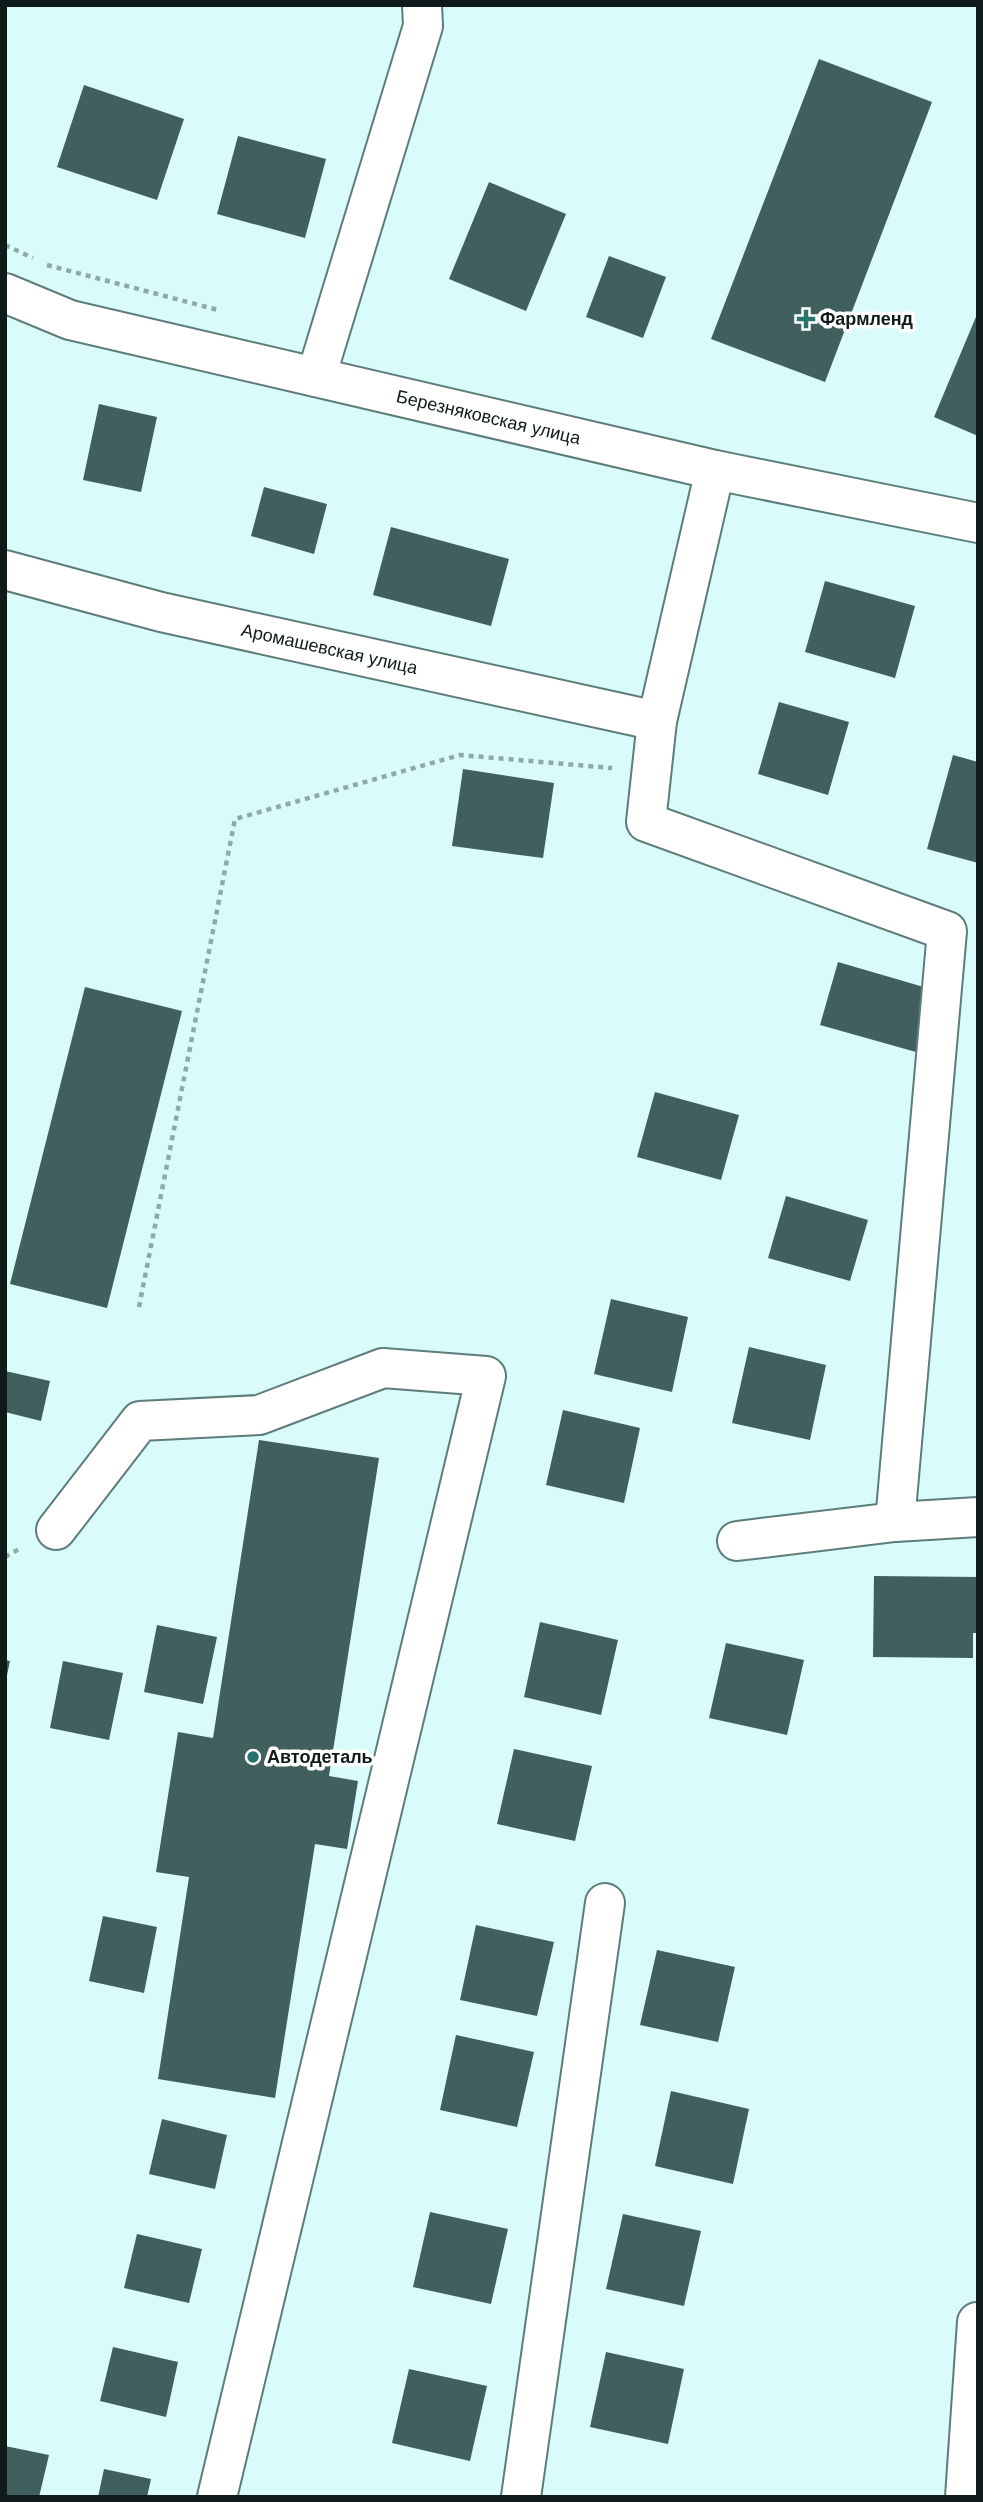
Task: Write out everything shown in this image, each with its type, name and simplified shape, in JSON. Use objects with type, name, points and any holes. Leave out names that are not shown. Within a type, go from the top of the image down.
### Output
[{"type":"street","points":[[316,377],[424,26],[422,5]]},
{"type":"street","name":"Березняковская улица","points":[[5,293],[70,320],[715,470],[978,523]]},
{"type":"street","points":[[715,470],[657,721],[646,822],[947,931],[895,1522]]},
{"type":"street","name":"Аромашевская улица","points":[[5,570],[160,612],[657,721]]},
{"type":"street","points":[[56,1530],[140,1421],[259,1415],[383,1368],[486,1376],[217,2497]]},
{"type":"street","points":[[737,1541],[895,1522],[978,1517]]},
{"type":"street","points":[[520,2497],[605,1903]]},
{"type":"street","points":[[965,2497],[977,2322]]},
{"type":"path","points":[[139,1307],[234,819],[460,755],[652,769]]},
{"type":"building","points":[[819,59],[932,102],[825,382],[711,339]]},
{"type":"building","points":[[84,85],[184,119],[157,200],[57,167]]},
{"type":"building","points":[[238,136],[326,159],[305,238],[217,214]]},
{"type":"building","points":[[489,182],[566,214],[526,311],[449,279]]},
{"type":"building","points":[[609,256],[666,277],[643,338],[586,317]]},
{"type":"building","points":[[978,312],[978,436],[934,417]]},
{"type":"building","points":[[99,404],[157,417],[141,492],[83,480]]},
{"type":"building","points":[[264,487],[327,504],[314,554],[251,536]]},
{"type":"building","points":[[391,527],[509,559],[491,626],[373,595]]},
{"type":"building","points":[[825,581],[915,606],[895,678],[805,652]]},
{"type":"building","points":[[779,702],[849,722],[828,795],[758,774]]},
{"type":"building","points":[[953,755],[978,762],[978,863],[927,849]]},
{"type":"building","points":[[463,769],[554,783],[543,858],[452,846]]},
{"type":"building","points":[[838,962],[934,990],[916,1052],[820,1025]]},
{"type":"building","points":[[85,987],[182,1011],[107,1308],[10,1284]]},
{"type":"building","points":[[655,1092],[739,1115],[721,1180],[637,1157]]},
{"type":"building","points":[[786,1196],[868,1220],[850,1281],[768,1258]]},
{"type":"building","points":[[611,1299],[688,1317],[672,1392],[594,1374]]},
{"type":"building","points":[[749,1347],[826,1365],[810,1440],[732,1423]]},
{"type":"building","points":[[5,1371],[50,1381],[41,1421],[5,1412]]},
{"type":"building","points":[[563,1410],[640,1428],[624,1503],[546,1485]]},
{"type":"building","name":"Автодеталь","points":[[259,1440],[379,1458],[329,1776],[358,1781],[347,1849],[315,1844],[275,2098],[158,2079],[189,1877],[156,1872],[178,1732],[213,1738]]},
{"type":"building","points":[[874,1576],[978,1577],[978,1633],[973,1633],[973,1658],[873,1657]]},
{"type":"building","points":[[540,1622],[618,1640],[601,1715],[524,1697]]},
{"type":"building","points":[[157,1625],[217,1637],[203,1704],[144,1692]]},
{"type":"building","points":[[726,1643],[804,1660],[787,1735],[709,1718]]},
{"type":"building","points":[[5,1660],[10,1661],[6,1680],[5,1680]]},
{"type":"building","points":[[63,1661],[123,1673],[109,1740],[50,1728]]},
{"type":"building","points":[[514,1749],[592,1766],[575,1841],[497,1824]]},
{"type":"building","points":[[103,1916],[157,1927],[144,1993],[89,1981]]},
{"type":"building","points":[[476,1925],[554,1942],[537,2016],[460,2000]]},
{"type":"building","points":[[657,1950],[735,1967],[718,2042],[640,2025]]},
{"type":"building","points":[[456,2035],[534,2052],[517,2127],[440,2110]]},
{"type":"building","points":[[671,2091],[749,2109],[733,2184],[655,2166]]},
{"type":"building","points":[[162,2119],[227,2135],[215,2189],[149,2174]]},
{"type":"building","points":[[430,2212],[508,2229],[491,2304],[413,2287]]},
{"type":"building","points":[[623,2214],[701,2231],[684,2306],[606,2289]]},
{"type":"building","points":[[137,2234],[202,2249],[189,2303],[124,2288]]},
{"type":"building","points":[[113,2347],[178,2362],[166,2417],[100,2401]]},
{"type":"building","points":[[606,2352],[684,2369],[668,2444],[590,2427]]},
{"type":"building","points":[[409,2369],[487,2386],[470,2461],[392,2443]]},
{"type":"building","points":[[5,2446],[49,2455],[39,2497],[5,2497]]},
{"type":"building","points":[[104,2469],[151,2479],[147,2497],[98,2497]]},
{"type":"place","name":"Фармленд","points":[[806,319]]},
{"type":"place","name":"Автодеталь","points":[[253,1757]]}]
